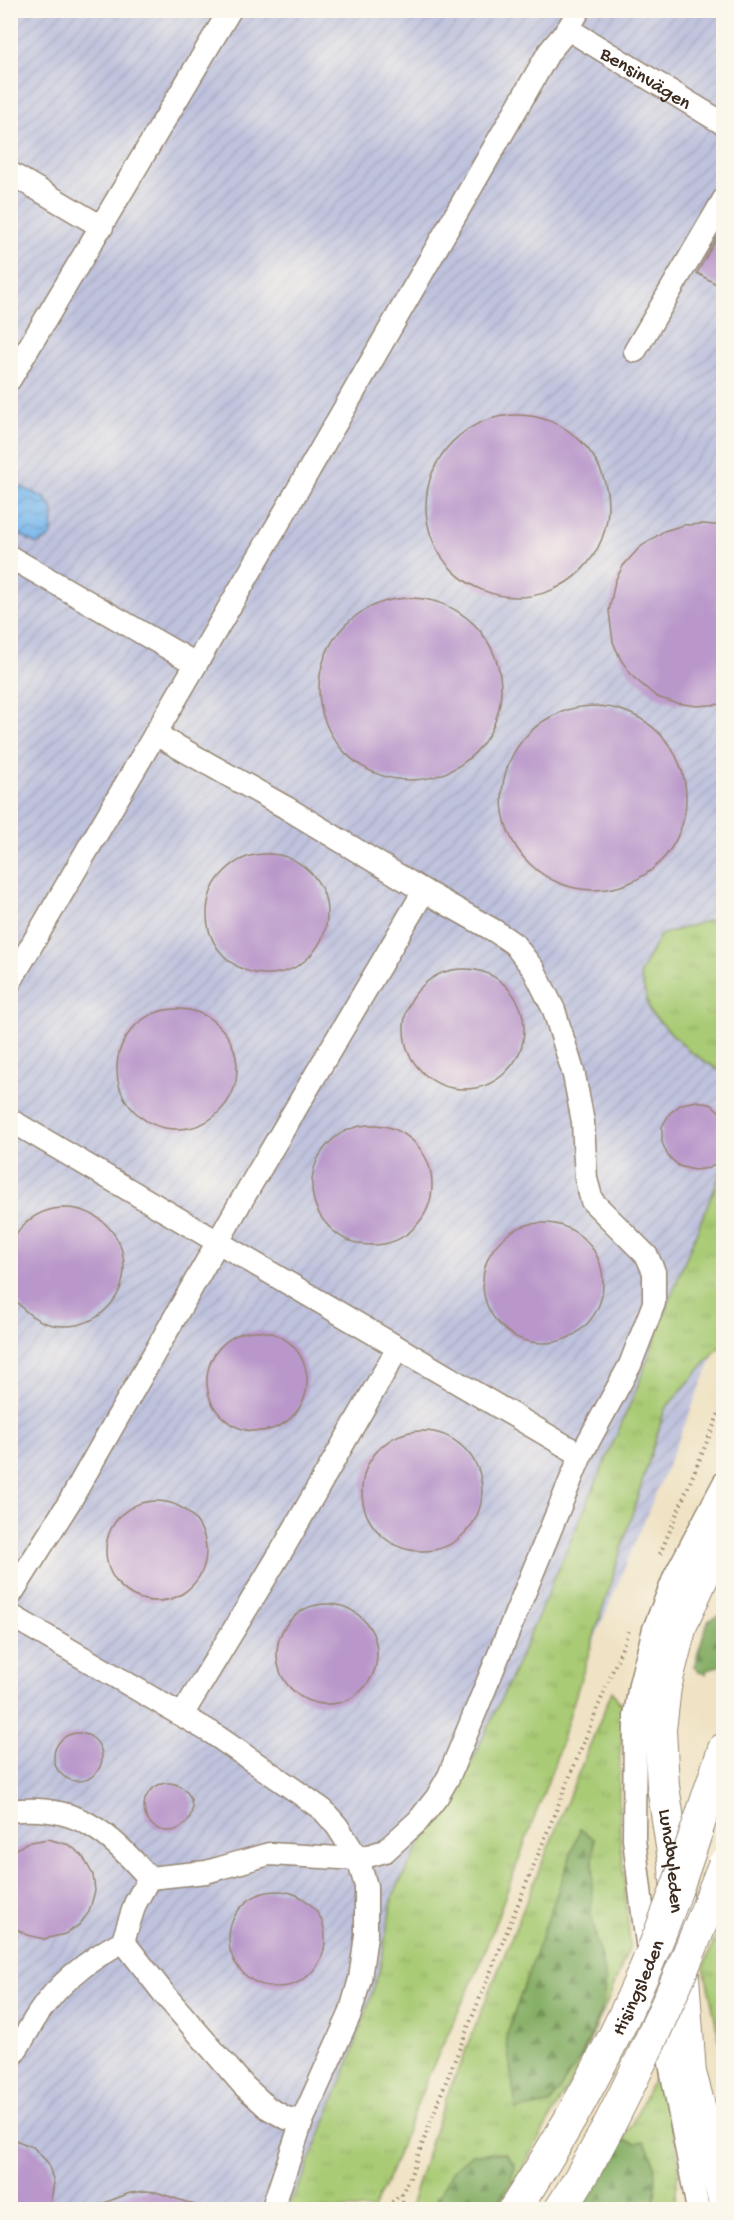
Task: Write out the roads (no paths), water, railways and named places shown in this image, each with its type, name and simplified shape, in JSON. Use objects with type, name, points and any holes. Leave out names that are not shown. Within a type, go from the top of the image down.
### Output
[{"type":"highway","name":"Lundbyleden","points":[[723,1528],[681,1625],[665,1687],[660,1730],[663,1786],[675,1867],[690,2073],[723,2198]]},
{"type":"highway","name":"Hisingsleden","points":[[514,2210],[579,2105],[622,2022],[673,1900],[720,1759]]},
{"type":"highway","name":"Hisingsleden","points":[[560,2210],[611,2123],[655,2033],[723,1865]]},
{"type":"lane","points":[[11,378],[230,10]]},
{"type":"lane","points":[[10,982],[549,52],[574,20]]},
{"type":"lane","name":"Bensinvägen","points":[[574,20],[723,124]]},
{"type":"lane","points":[[10,173],[102,227]]},
{"type":"lane","points":[[635,351],[723,199]]},
{"type":"lane","points":[[10,557],[196,664]]},
{"type":"lane","points":[[149,1878],[206,1872],[269,1854],[358,1859],[385,1851],[418,1821],[437,1797],[449,1776],[581,1455],[630,1365],[654,1302],[654,1272],[647,1256],[592,1202],[586,1179],[583,1122],[574,1075],[554,1010],[534,970],[514,944],[294,813],[155,734]]},
{"type":"lane","points":[[10,1596],[70,1501],[217,1243],[424,891]]},
{"type":"lane","points":[[10,1120],[581,1455]]},
{"type":"lane","points":[[182,1715],[284,1546],[398,1348]]},
{"type":"lane","points":[[698,2210],[653,1988],[633,1839],[635,1716],[640,1684],[654,1629],[675,1576],[723,1483]]},
{"type":"lane","points":[[10,1615],[212,1733],[323,1810],[337,1826],[358,1859],[366,1886],[366,1935],[360,1979],[350,2014],[302,2121],[272,2210]]},
{"type":"lane","points":[[10,1811],[42,1809],[77,1818],[120,1846],[149,1878]]},
{"type":"lane","points":[[10,2058],[39,2012],[58,1989],[96,1956],[123,1941],[135,1904],[149,1878]]},
{"type":"lane","points":[[123,1941],[165,1995],[244,2086],[268,2108],[286,2118],[302,2121]]},
{"type":"lane","points":[[669,2058],[685,2200],[684,2210]]},
{"type":"water","points":[[11,482],[45,498],[53,509],[52,534],[46,540],[36,544],[11,529]]}]
